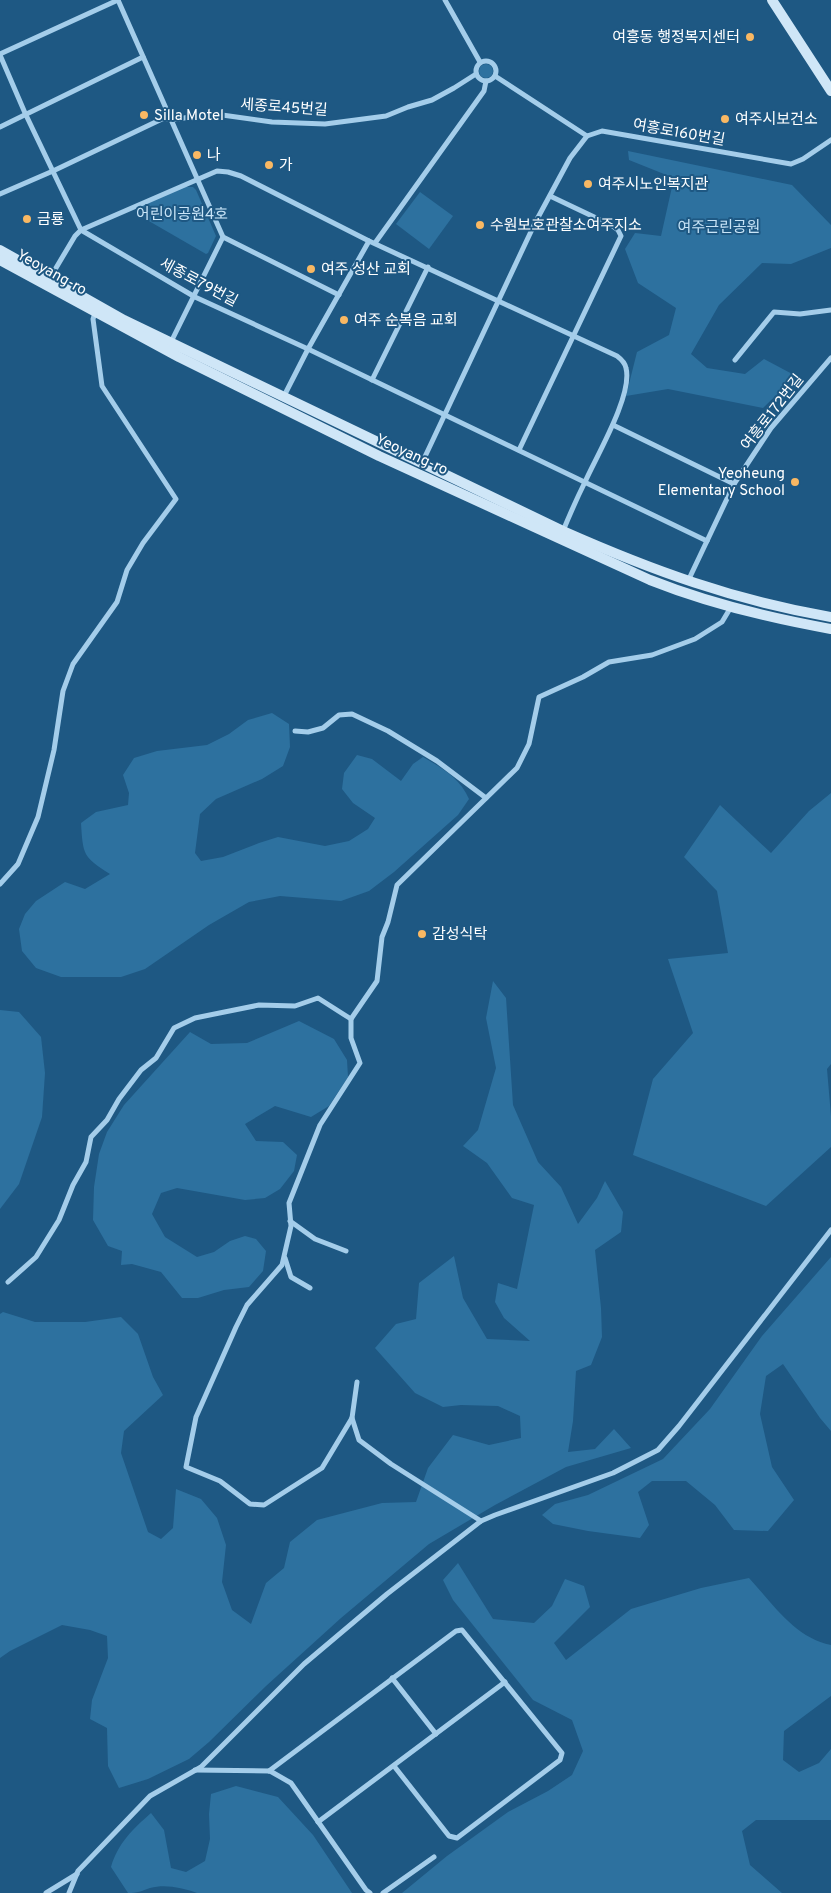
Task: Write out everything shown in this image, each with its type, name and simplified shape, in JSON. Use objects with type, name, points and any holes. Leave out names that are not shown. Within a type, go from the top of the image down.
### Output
[{"type":"street","points":[[82,230],[24,113],[0,54],[118,0],[223,237],[339,295]]},
{"type":"street","points":[[445,0],[480,62]]},
{"type":"street","points":[[772,0],[831,91]]},
{"type":"street","points":[[0,126],[143,57]]},
{"type":"street","points":[[487,60],[493,64],[496,70],[495,76],[486,81],[480,80],[476,74],[476,67],[480,62],[487,60]]},
{"type":"street","name":"세종로45번길","points":[[171,118],[215,114],[272,122],[325,124],[386,116],[408,106],[432,100],[476,74]]},
{"type":"street","points":[[417,473],[498,300],[550,196],[570,158],[587,136],[495,76]]},
{"type":"street","points":[[284,396],[308,349],[372,242],[484,91],[486,81]]},
{"type":"street","points":[[0,194],[53,171],[162,118],[171,118]]},
{"type":"street","name":"여흥로160번길","points":[[587,136],[602,132],[791,164],[803,159],[831,140]]},
{"type":"street","points":[[50,278],[75,236],[82,230],[197,178],[217,171],[228,172],[241,176],[372,242],[617,356],[622,360],[626,368],[626,387],[613,425],[584,482],[563,531]]},
{"type":"street","points":[[519,450],[575,336],[621,236],[618,230],[611,225],[550,196]]},
{"type":"street","name":"세종로79번길","points":[[82,230],[195,297],[308,349]]},
{"type":"street","points":[[171,342],[195,297],[223,237]]},
{"type":"street","name":"Yeoyang-ro","points":[[0,250],[50,278],[97,309],[179,357],[417,473],[650,580],[690,596],[831,617]]},
{"type":"street","name":"Yeoyang-ro","points":[[0,260],[97,309],[171,342],[563,531],[733,602],[786,621],[831,629]]},
{"type":"street","points":[[372,380],[428,267]]},
{"type":"street","points":[[0,884],[18,864],[38,817],[54,750],[64,692],[73,664],[117,602],[127,570],[143,543],[176,498],[102,386],[93,319],[97,309]]},
{"type":"street","points":[[735,360],[774,312],[800,314],[831,310]]},
{"type":"street","points":[[308,349],[706,541]]},
{"type":"street","name":"여흥로172번길","points":[[687,582],[734,484],[771,428],[831,358]]},
{"type":"street","points":[[613,425],[734,484]]},
{"type":"street","points":[[357,1382],[352,1418],[322,1468],[264,1505],[250,1504],[220,1481],[186,1467],[196,1417],[236,1327],[247,1305],[282,1265],[290,1221],[289,1204],[320,1126],[360,1063],[352,1038],[351,1019],[377,981],[382,936],[388,922],[398,885],[517,768],[529,744],[539,697],[583,678],[609,662],[652,655],[695,639],[722,622],[733,602]]},
{"type":"street","points":[[296,731],[308,732],[323,728],[339,715],[352,714],[388,731],[437,761],[486,798]]},
{"type":"street","points":[[8,1282],[36,1257],[59,1220],[73,1185],[86,1162],[91,1137],[107,1120],[119,1099],[141,1070],[156,1058],[174,1028],[195,1018],[259,1005],[295,1006],[318,998],[351,1019]]},
{"type":"street","points":[[290,1221],[315,1238],[346,1251]]},
{"type":"street","points":[[46,1893],[77,1874],[150,1796],[201,1767],[304,1664],[387,1594],[482,1521],[613,1473],[658,1450],[690,1412],[831,1230]]},
{"type":"street","points":[[284,1255],[291,1277],[310,1288]]},
{"type":"street","points":[[352,1418],[359,1440],[391,1464],[482,1521]]},
{"type":"street","points":[[269,1771],[456,1631],[462,1630],[562,1752],[560,1760],[456,1838],[449,1836],[394,1766]]},
{"type":"street","points":[[392,1678],[436,1734]]},
{"type":"street","points":[[318,1822],[505,1682]]},
{"type":"street","points":[[195,1770],[269,1771],[291,1783],[370,1893]]},
{"type":"street","points":[[383,1893],[434,1857]]},
{"type":"street","points":[[69,1893],[77,1874]]},
{"type":"green space","points":[[486,64],[491,66],[493,71],[491,76],[486,78],[481,76],[479,71],[481,66]]},
{"type":"green space","name":"여주근린공원","points":[[628,151],[792,185],[831,225],[831,248],[791,264],[762,263],[719,305],[691,354],[707,368],[745,374],[764,359],[796,376],[763,408],[668,389],[626,396],[637,352],[669,335],[676,308],[638,283],[625,249],[635,233],[661,236],[674,178],[629,160]]},
{"type":"green space","name":"어린이공원4호","points":[[184,187],[193,187],[196,190],[216,236],[206,254],[135,213],[139,207]]},
{"type":"green space","points":[[420,192],[453,216],[429,249],[396,224]]},
{"type":"green space","points":[[272,713],[289,724],[290,747],[283,766],[262,779],[216,799],[200,814],[195,853],[201,861],[223,857],[278,837],[325,846],[349,841],[368,829],[375,818],[353,803],[342,789],[344,773],[357,755],[372,759],[401,781],[413,764],[423,757],[456,779],[469,799],[458,815],[394,872],[369,891],[341,901],[280,896],[249,902],[209,925],[145,969],[121,977],[61,977],[36,968],[22,951],[19,929],[25,914],[36,901],[65,882],[85,889],[110,874],[89,859],[86,854],[81,823],[96,812],[128,805],[129,793],[123,775],[134,758],[157,751],[207,745],[229,734],[248,720]]},
{"type":"green space","points":[[831,793],[831,1064],[827,1069],[831,1116],[831,1147],[766,1206],[633,1155],[653,1079],[693,1033],[668,959],[728,953],[717,891],[684,857],[720,805],[771,853],[809,811]]},
{"type":"green space","points":[[493,981],[506,998],[513,1105],[538,1162],[561,1187],[578,1224],[597,1198],[605,1181],[623,1212],[621,1232],[595,1250],[602,1337],[591,1365],[576,1371],[573,1421],[568,1452],[595,1449],[614,1429],[631,1448],[566,1467],[495,1505],[429,1544],[341,1618],[189,1759],[148,1779],[119,1788],[108,1766],[107,1728],[90,1719],[92,1700],[108,1658],[107,1636],[90,1630],[62,1625],[0,1658],[0,1314],[3,1312],[35,1322],[85,1322],[121,1317],[138,1334],[153,1377],[163,1395],[124,1431],[121,1453],[148,1532],[161,1539],[173,1528],[176,1489],[201,1499],[217,1518],[226,1545],[222,1582],[232,1610],[251,1624],[266,1583],[284,1568],[290,1542],[317,1520],[382,1503],[416,1502],[428,1468],[453,1435],[489,1445],[521,1438],[520,1416],[498,1406],[461,1405],[443,1407],[415,1393],[375,1348],[396,1324],[416,1319],[419,1283],[454,1256],[463,1298],[487,1339],[530,1341],[504,1318],[495,1302],[498,1283],[517,1289],[534,1205],[512,1198],[487,1163],[463,1146],[478,1130],[496,1068],[486,1018]]},
{"type":"green space","points":[[0,1010],[19,1012],[41,1037],[45,1073],[42,1117],[19,1184],[0,1209]]},
{"type":"green space","points":[[299,1021],[334,1039],[347,1060],[348,1077],[329,1106],[311,1117],[275,1106],[245,1124],[256,1141],[283,1142],[297,1155],[294,1171],[280,1189],[265,1198],[245,1200],[177,1188],[161,1193],[152,1214],[165,1237],[197,1257],[214,1252],[230,1241],[245,1236],[256,1239],[266,1251],[263,1271],[249,1287],[224,1290],[198,1298],[182,1298],[161,1272],[132,1264],[121,1265],[122,1251],[108,1246],[93,1220],[94,1187],[99,1154],[107,1132],[124,1105],[190,1032],[211,1044],[247,1043]]},
{"type":"green space","points":[[831,1257],[831,1431],[783,1364],[766,1376],[760,1414],[772,1467],[794,1500],[768,1531],[734,1530],[715,1505],[686,1481],[652,1481],[638,1492],[649,1525],[640,1538],[553,1524],[542,1515],[555,1504],[588,1495],[663,1459],[710,1409],[762,1336]]},
{"type":"green space","points":[[458,1563],[493,1619],[534,1623],[552,1606],[565,1579],[584,1586],[590,1607],[554,1643],[566,1660],[631,1609],[701,1588],[749,1578],[776,1609],[796,1628],[818,1641],[831,1645],[831,1696],[784,1731],[783,1760],[799,1772],[819,1763],[831,1749],[831,1820],[756,1820],[742,1831],[750,1865],[782,1893],[402,1893],[447,1856],[508,1812],[548,1791],[572,1775],[583,1751],[572,1720],[533,1700],[453,1600],[443,1580]]},
{"type":"green space","points":[[236,1786],[278,1797],[313,1835],[352,1893],[197,1893],[180,1888],[162,1886],[128,1893],[111,1867],[122,1844],[138,1825],[151,1813],[164,1830],[171,1868],[186,1872],[205,1861],[210,1839],[209,1814],[211,1794]]},
{"type":"place","name":"여흥동 행정복지센터","points":[[750,37]]},
{"type":"place","name":"Silla Motel","points":[[144,115]]},
{"type":"place","name":"여주시보건소","points":[[725,119]]},
{"type":"place","name":"나","points":[[197,155]]},
{"type":"place","name":"가","points":[[269,165]]},
{"type":"place","name":"여주시노인복지관","points":[[588,184]]},
{"type":"place","name":"금룡","points":[[27,219]]},
{"type":"place","name":"수원보호관찰소여주지소","points":[[480,225]]},
{"type":"place","name":"여주 성산 교회","points":[[311,269]]},
{"type":"place","name":"여주 순복음 교회","points":[[344,320]]},
{"type":"place","name":"Yeoheung Elementary School","points":[[795,482]]},
{"type":"place","name":"감성식탁","points":[[422,934]]}]
